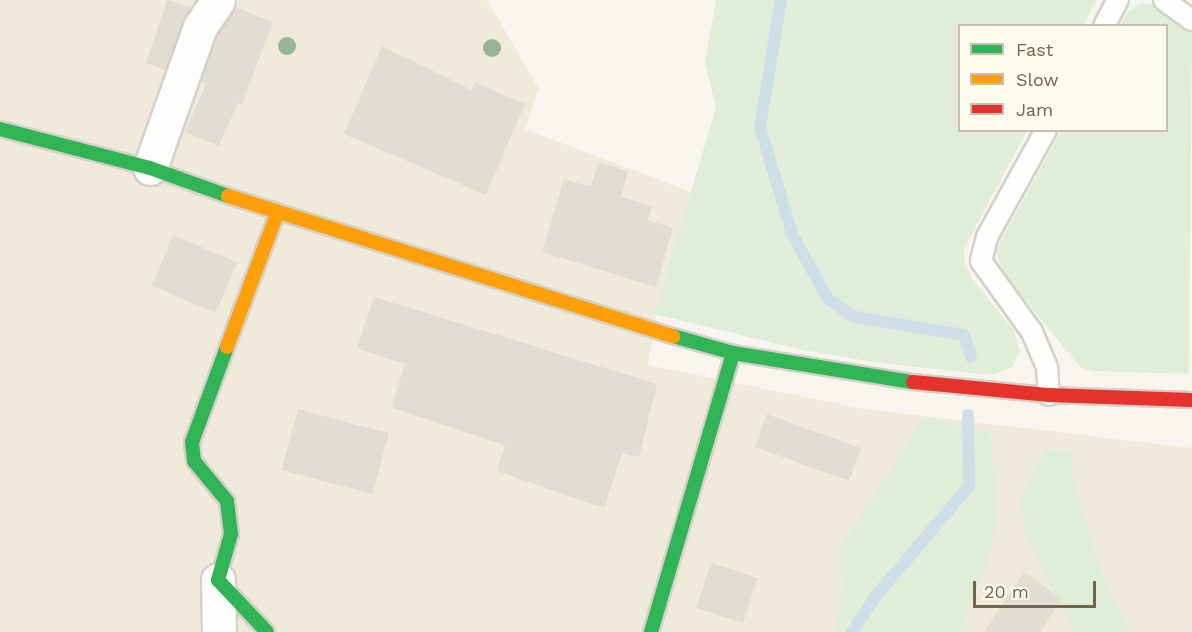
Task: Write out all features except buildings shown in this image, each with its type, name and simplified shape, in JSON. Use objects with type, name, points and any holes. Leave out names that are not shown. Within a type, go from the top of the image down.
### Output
[{"type":"street","points":[[150,168],[200,27],[218,0]]},
{"type":"street","points":[[0,129],[150,168],[277,214],[560,303],[734,353],[931,385],[1049,395],[1192,400]]},
{"type":"street","points":[[219,632],[218,579],[231,534],[227,501],[194,461],[192,442],[277,214]]},
{"type":"street","points":[[651,632],[734,353]]},
{"type":"street","points":[[218,579],[267,632]]},
{"type":"lane","points":[[1105,24],[1118,0]]},
{"type":"lane","points":[[1164,0],[1192,20]]},
{"type":"lane","points":[[1045,132],[987,237],[981,261],[1032,332],[1047,368],[1049,395]]},
{"type":"shaded area","points":[[0,0],[487,0],[539,89],[525,129],[691,192],[659,298],[648,365],[864,409],[1192,448],[1192,632],[0,632]]},
{"type":"green space","points":[[716,0],[1097,0],[1084,24],[958,24],[958,132],[1026,132],[964,249],[965,265],[973,280],[1014,331],[1020,352],[1012,367],[995,374],[980,374],[880,363],[803,350],[654,314],[716,108],[705,63]]},
{"type":"green space","points":[[1139,4],[1152,4],[1192,33],[1189,374],[1092,371],[1080,367],[1005,275],[995,251],[1060,132],[1168,132],[1168,24],[1121,24],[1126,14]]},
{"type":"green space","points":[[925,417],[990,432],[997,502],[992,550],[964,621],[973,632],[835,632],[843,586],[839,549]]},
{"type":"green space","points":[[1045,449],[1073,452],[1074,485],[1104,578],[1131,632],[1071,632],[1072,629],[1025,532],[1020,497]]},
{"type":"waterway","points":[[781,0],[760,127],[792,234],[828,299],[855,317],[964,335],[971,357]]},
{"type":"waterway","points":[[852,632],[875,597],[969,486],[968,415]]},
{"type":"traffic: fast","points":[[0,129],[150,168],[228,196]]},
{"type":"traffic: fast","points":[[673,336],[733,353],[913,382]]},
{"type":"traffic: fast","points":[[227,347],[192,442],[194,461],[227,501],[231,534],[218,580],[267,632]]},
{"type":"traffic: fast","points":[[651,632],[733,353]]},
{"type":"traffic: slow","points":[[228,196],[673,336]]},
{"type":"traffic: slow","points":[[227,347],[277,214]]},
{"type":"traffic: jam","points":[[913,382],[1049,395],[1192,400]]}]
